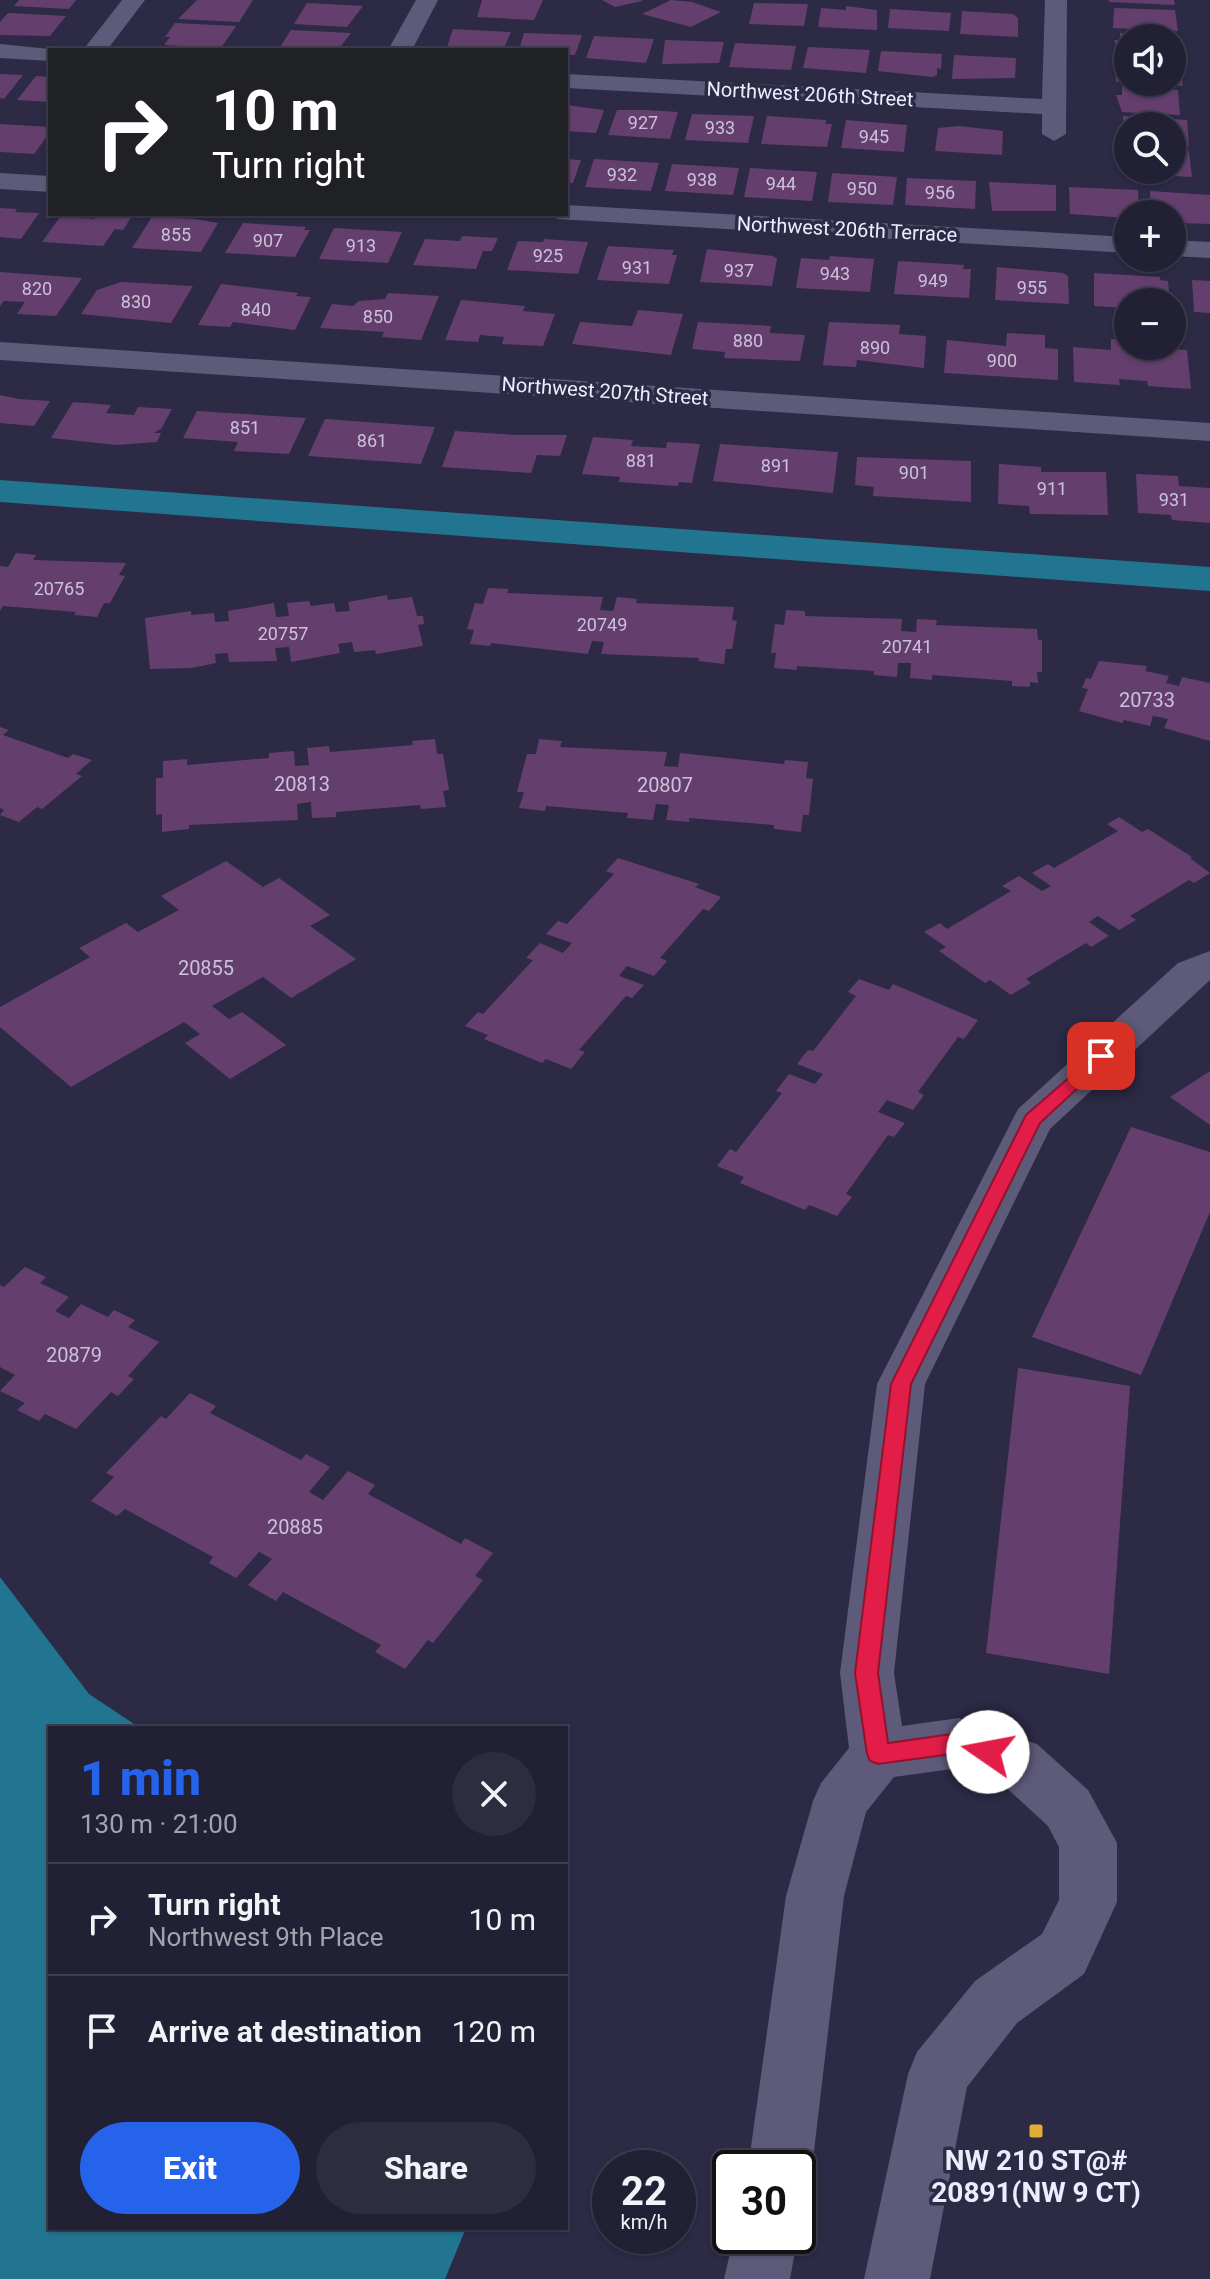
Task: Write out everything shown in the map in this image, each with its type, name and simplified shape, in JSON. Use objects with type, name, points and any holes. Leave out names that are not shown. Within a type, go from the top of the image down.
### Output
[{"type":"street","points":[[97,48],[134,0]]},
{"type":"street","points":[[401,48],[427,0]]},
{"type":"street","points":[[1054,135],[1056,0]]},
{"type":"street","points":[[0,51],[48,54]]},
{"type":"street","name":"Northwest 206th Street","points":[[568,81],[1055,107]]},
{"type":"street","points":[[0,181],[48,184]]},
{"type":"street","name":"Northwest 206th Terrace","points":[[568,213],[1114,244]]},
{"type":"street","points":[[1186,249],[1210,250]]},
{"type":"street","name":"Northwest 207th Street","points":[[0,351],[1210,432]]},
{"type":"street","points":[[878,1754],[867,1673],[901,1384],[1033,1120],[1192,972],[1210,964]]},
{"type":"street","points":[[783,2150],[815,1896],[841,1801],[878,1754],[959,1743],[1017,1762],[1068,1808],[1088,1843],[1088,1902],[1063,1954],[996,2002],[939,2074],[897,2279]]},
{"type":"street","points":[[757,2279],[762,2254]]},
{"type":"water","points":[[0,1577],[89,1694],[137,1726],[48,1726],[48,2230],[465,2230],[445,2279],[0,2279]]},
{"type":"building","points":[[19,0],[76,0],[69,9],[14,6]]},
{"type":"building","points":[[197,0],[253,0],[239,22],[178,19]]},
{"type":"building","points":[[482,0],[543,0],[534,20],[477,17]]},
{"type":"building","points":[[602,0],[642,0],[642,1],[615,7]]},
{"type":"building","points":[[671,0],[692,2],[721,12],[691,27],[642,14]]},
{"type":"building","points":[[1174,0],[1175,5],[1109,2]]},
{"type":"building","points":[[307,3],[363,6],[347,27],[294,24]]},
{"type":"building","points":[[754,3],[808,4],[804,26],[749,24]]},
{"type":"building","points":[[846,6],[877,10],[877,30],[818,27],[821,8],[846,10]]},
{"type":"building","points":[[1114,8],[1175,10],[1177,24],[1114,24],[1113,28]]},
{"type":"building","points":[[890,9],[951,13],[949,31],[888,28]]},
{"type":"building","points":[[962,11],[1013,14],[1018,18],[1018,37],[960,34]]},
{"type":"building","points":[[8,13],[66,16],[50,36],[0,35],[0,22]]},
{"type":"building","points":[[175,23],[236,26],[221,48],[164,45],[170,37],[165,37]]},
{"type":"building","points":[[453,29],[511,32],[504,48],[447,48]]},
{"type":"building","points":[[291,30],[351,33],[340,48],[279,48]]},
{"type":"building","points":[[524,33],[582,35],[575,55],[568,55],[568,48],[520,48]]},
{"type":"building","points":[[594,36],[654,39],[646,63],[586,58]]},
{"type":"building","points":[[665,40],[724,42],[719,63],[662,64]]},
{"type":"building","points":[[735,43],[796,46],[791,70],[729,67]]},
{"type":"building","points":[[808,47],[870,50],[866,73],[803,68]]},
{"type":"building","points":[[881,51],[942,54],[941,69],[937,68],[937,75],[932,77],[878,71]]},
{"type":"building","points":[[954,55],[1016,58],[1015,78],[952,79]]},
{"type":"building","points":[[0,74],[23,75],[4,99],[0,98]]},
{"type":"building","points":[[36,76],[48,77],[48,102],[17,100]]},
{"type":"building","points":[[1116,96],[1178,96],[1180,112],[1122,112]]},
{"type":"building","points":[[568,105],[604,110],[596,133],[568,131]]},
{"type":"building","points":[[617,110],[678,112],[670,139],[608,135]]},
{"type":"building","points":[[692,114],[754,116],[748,143],[685,140]]},
{"type":"building","points":[[767,116],[826,120],[826,124],[832,124],[827,147],[761,144]]},
{"type":"building","points":[[846,120],[907,125],[904,152],[841,148]]},
{"type":"building","points":[[1186,120],[1187,120],[1189,146],[1186,146]]},
{"type":"building","points":[[0,124],[48,127],[48,135],[34,154],[0,152]]},
{"type":"building","points":[[959,126],[1003,131],[1002,155],[935,151],[938,128]]},
{"type":"building","points":[[1186,151],[1189,151],[1192,177],[1186,177]]},
{"type":"building","points":[[568,159],[581,160],[573,183],[568,183]]},
{"type":"building","points":[[594,159],[659,163],[651,191],[585,187]]},
{"type":"building","points":[[672,164],[739,168],[733,195],[665,191]]},
{"type":"building","points":[[750,168],[817,172],[812,201],[744,197]]},
{"type":"building","points":[[832,173],[897,177],[893,205],[828,202]]},
{"type":"building","points":[[907,178],[976,181],[975,209],[905,205]]},
{"type":"building","points":[[989,182],[1056,185],[1056,211],[992,211]]},
{"type":"building","points":[[1069,187],[1138,190],[1138,200],[1114,200],[1114,217],[1070,214]]},
{"type":"building","points":[[1150,191],[1210,195],[1210,224],[1186,223],[1186,200],[1151,200]]},
{"type":"building","points":[[0,208],[39,213],[21,239],[0,237]]},
{"type":"building","points":[[96,216],[132,216],[123,230],[115,229],[103,246],[42,242],[60,217],[94,219]]},
{"type":"building","points":[[152,217],[218,223],[201,252],[132,248]]},
{"type":"building","points":[[243,223],[306,227],[304,230],[310,230],[295,257],[225,253]]},
{"type":"building","points":[[334,228],[402,232],[388,263],[319,259]]},
{"type":"building","points":[[462,236],[498,238],[492,251],[483,251],[476,269],[413,265],[425,239],[460,241]]},
{"type":"building","points":[[544,239],[588,242],[578,274],[507,270],[518,241],[543,242]]},
{"type":"building","points":[[608,246],[674,250],[672,255],[677,255],[669,284],[597,280]]},
{"type":"building","points":[[707,249],[773,256],[777,259],[772,286],[700,282]]},
{"type":"building","points":[[830,256],[874,259],[870,292],[796,288],[801,258],[829,260]]},
{"type":"building","points":[[898,261],[964,265],[963,269],[971,269],[969,298],[894,294]]},
{"type":"building","points":[[997,267],[1063,273],[1068,276],[1069,304],[995,300]]},
{"type":"building","points":[[0,272],[82,278],[56,316],[17,314],[25,302],[4,301],[0,306]]},
{"type":"building","points":[[1094,273],[1160,277],[1160,280],[1168,281],[1169,288],[1114,288],[1114,307],[1094,306]]},
{"type":"building","points":[[1192,280],[1210,281],[1210,313],[1194,312]]},
{"type":"building","points":[[121,282],[193,286],[171,323],[81,314],[97,290]]},
{"type":"building","points":[[221,284],[311,297],[295,330],[233,322],[230,327],[198,325]]},
{"type":"building","points":[[388,293],[439,296],[421,340],[382,337],[384,332],[320,328],[332,304],[353,306],[359,301],[385,299]]},
{"type":"building","points":[[461,300],[525,306],[523,311],[555,314],[543,346],[502,344],[504,337],[480,335],[478,342],[445,340]]},
{"type":"building","points":[[638,310],[683,314],[671,355],[572,344],[580,322],[632,326]]},
{"type":"building","points":[[698,322],[771,326],[770,333],[805,335],[800,361],[724,358],[725,352],[692,349]]},
{"type":"building","points":[[829,322],[900,325],[899,334],[926,336],[924,368],[857,360],[856,367],[823,365]]},
{"type":"building","points":[[1007,333],[1045,335],[1045,348],[1058,349],[1058,380],[944,373],[947,340],[1006,346]]},
{"type":"building","points":[[1111,339],[1114,339],[1114,360],[1186,360],[1187,350],[1191,389],[1148,386],[1147,381],[1119,379],[1120,385],[1074,382],[1073,347],[1111,350]]},
{"type":"building","points":[[0,395],[50,401],[34,426],[0,423]]},
{"type":"building","points":[[73,402],[111,405],[106,413],[134,415],[138,407],[172,409],[161,429],[153,433],[161,433],[157,442],[117,445],[51,438]]},
{"type":"building","points":[[197,411],[306,418],[289,454],[234,451],[238,442],[183,438]]},
{"type":"building","points":[[325,419],[435,427],[421,464],[308,456]]},
{"type":"building","points":[[455,431],[567,435],[560,456],[537,455],[531,473],[442,467]]},
{"type":"building","points":[[593,437],[633,440],[631,446],[666,448],[667,442],[700,444],[692,483],[679,482],[678,486],[619,482],[620,477],[582,474]]},
{"type":"building","points":[[720,444],[838,452],[833,493],[713,481]]},
{"type":"building","points":[[857,457],[971,461],[971,502],[873,496],[874,487],[855,485]]},
{"type":"building","points":[[999,464],[1041,467],[1041,472],[1106,472],[1108,515],[1030,514],[1029,506],[998,504]]},
{"type":"building","points":[[1136,474],[1178,476],[1179,486],[1210,488],[1210,523],[1172,520],[1171,515],[1138,513]]},
{"type":"building","points":[[16,553],[36,555],[33,560],[126,563],[119,575],[125,576],[110,603],[104,603],[97,617],[74,615],[76,612],[3,606],[0,611],[0,566],[8,567]]},
{"type":"building","points":[[488,588],[509,589],[507,593],[603,597],[600,610],[613,611],[617,597],[637,599],[636,603],[734,607],[732,620],[737,621],[732,649],[726,649],[724,664],[698,661],[699,658],[601,654],[604,642],[592,641],[588,654],[491,643],[490,646],[470,644],[474,630],[467,629],[475,603],[483,604]]},
{"type":"building","points":[[387,595],[388,600],[412,597],[417,616],[423,616],[424,624],[418,625],[423,646],[376,654],[375,650],[354,652],[352,642],[338,644],[340,653],[291,662],[289,647],[275,648],[277,661],[229,662],[228,653],[215,654],[216,663],[192,668],[150,669],[145,618],[191,611],[191,615],[214,613],[215,622],[229,621],[228,611],[274,603],[276,617],[289,616],[287,603],[309,601],[311,606],[334,603],[336,612],[350,611],[348,602]]},
{"type":"building","points":[[786,610],[805,611],[805,616],[902,619],[901,631],[916,632],[917,619],[937,620],[936,625],[1037,629],[1038,640],[1042,640],[1042,672],[1037,672],[1038,683],[1030,682],[1030,687],[1012,686],[1012,681],[932,675],[932,680],[910,678],[911,663],[898,663],[897,677],[874,675],[874,671],[797,666],[797,670],[774,668],[776,653],[771,653],[775,624],[784,625]]},
{"type":"building","points":[[1099,661],[1147,666],[1145,671],[1169,676],[1166,683],[1179,686],[1182,677],[1210,683],[1210,741],[1164,728],[1168,719],[1153,716],[1150,726],[1124,720],[1122,723],[1079,711],[1088,689],[1082,688],[1086,678],[1091,679]]},
{"type":"building","points":[[0,727],[9,730],[3,735],[68,758],[73,754],[92,760],[76,774],[82,776],[42,809],[37,807],[19,822],[0,815],[4,810],[0,808]]},
{"type":"building","points":[[435,739],[437,754],[443,754],[449,790],[443,791],[446,807],[421,809],[420,805],[336,812],[336,817],[312,818],[311,802],[297,804],[298,820],[189,825],[189,829],[162,832],[162,814],[156,815],[156,778],[163,778],[163,761],[187,759],[187,765],[269,758],[269,753],[294,751],[295,766],[309,765],[307,748],[329,746],[330,752],[413,745],[412,741]]},
{"type":"building","points":[[539,739],[562,741],[560,747],[667,752],[664,766],[678,767],[680,753],[784,764],[785,760],[808,762],[806,778],[813,779],[809,815],[803,815],[801,832],[774,829],[774,825],[689,818],[689,822],[666,820],[669,805],[656,804],[653,820],[627,818],[628,813],[546,806],[545,811],[519,808],[524,792],[517,792],[527,754],[536,754]]},
{"type":"building","points":[[1119,817],[1142,832],[1148,829],[1192,857],[1210,873],[1194,883],[1189,880],[1130,916],[1136,920],[1119,930],[1098,916],[1089,922],[1109,936],[1091,947],[1086,943],[1026,979],[1031,983],[1011,995],[990,980],[985,983],[939,951],[946,947],[924,932],[940,923],[947,929],[1011,891],[1002,886],[1019,876],[1042,891],[1051,886],[1032,873],[1048,864],[1054,868],[1118,831],[1107,824]]},
{"type":"building","points":[[618,858],[699,884],[695,887],[721,897],[709,911],[703,909],[660,958],[667,961],[654,976],[627,966],[619,976],[644,985],[632,998],[626,996],[579,1050],[585,1052],[571,1069],[546,1059],[542,1063],[484,1039],[488,1035],[465,1026],[478,1012],[483,1014],[533,960],[526,958],[540,943],[563,953],[572,943],[546,934],[558,921],[567,924],[614,874],[606,871]]},
{"type":"building","points":[[226,861],[263,887],[279,878],[330,915],[310,926],[356,959],[291,998],[263,977],[212,1006],[229,1019],[242,1012],[286,1045],[230,1079],[185,1043],[200,1034],[184,1022],[71,1087],[0,1027],[0,1007],[90,957],[79,948],[126,923],[138,932],[179,910],[161,896]]},
{"type":"building","points":[[859,979],[889,990],[893,984],[978,1020],[964,1039],[958,1037],[918,1092],[924,1095],[913,1110],[887,1100],[878,1112],[905,1123],[894,1137],[888,1135],[846,1194],[852,1197],[837,1216],[809,1205],[805,1210],[740,1183],[744,1177],[717,1166],[730,1149],[736,1152],[782,1093],[776,1091],[789,1074],[815,1084],[823,1074],[797,1064],[808,1050],[813,1051],[856,996],[848,992]]},
{"type":"building","points":[[1210,1071],[1210,1125],[1170,1097]]},
{"type":"building","points":[[1131,1127],[1210,1152],[1210,1212],[1141,1375],[1032,1337]]},
{"type":"building","points":[[25,1267],[46,1277],[40,1283],[69,1297],[55,1311],[69,1318],[81,1304],[108,1317],[114,1310],[135,1320],[128,1327],[159,1342],[128,1376],[134,1379],[118,1396],[111,1392],[76,1429],[45,1414],[39,1421],[17,1410],[25,1403],[0,1391],[15,1375],[0,1367],[0,1285],[4,1287]]},
{"type":"building","points":[[1018,1368],[1130,1386],[1109,1674],[986,1653]]},
{"type":"building","points":[[190,1393],[216,1406],[210,1413],[301,1460],[306,1454],[330,1467],[309,1492],[323,1500],[348,1471],[375,1485],[368,1494],[461,1544],[465,1538],[493,1553],[475,1576],[483,1580],[433,1643],[428,1640],[405,1669],[375,1652],[381,1645],[283,1592],[276,1601],[248,1585],[272,1559],[259,1552],[236,1578],[209,1563],[213,1557],[125,1509],[117,1516],[91,1501],[114,1477],[106,1473],[161,1416],[166,1419]]},
{"type":"waterway","points":[[0,491],[1210,579]]},
{"type":"place","name":"NW 210 ST@# 20891(NW 9 CT)","points":[[1036,2131]]},
{"type":"route","points":[[988,1752],[959,1743],[878,1754],[867,1673],[901,1384],[1033,1120],[1101,1056]]}]
